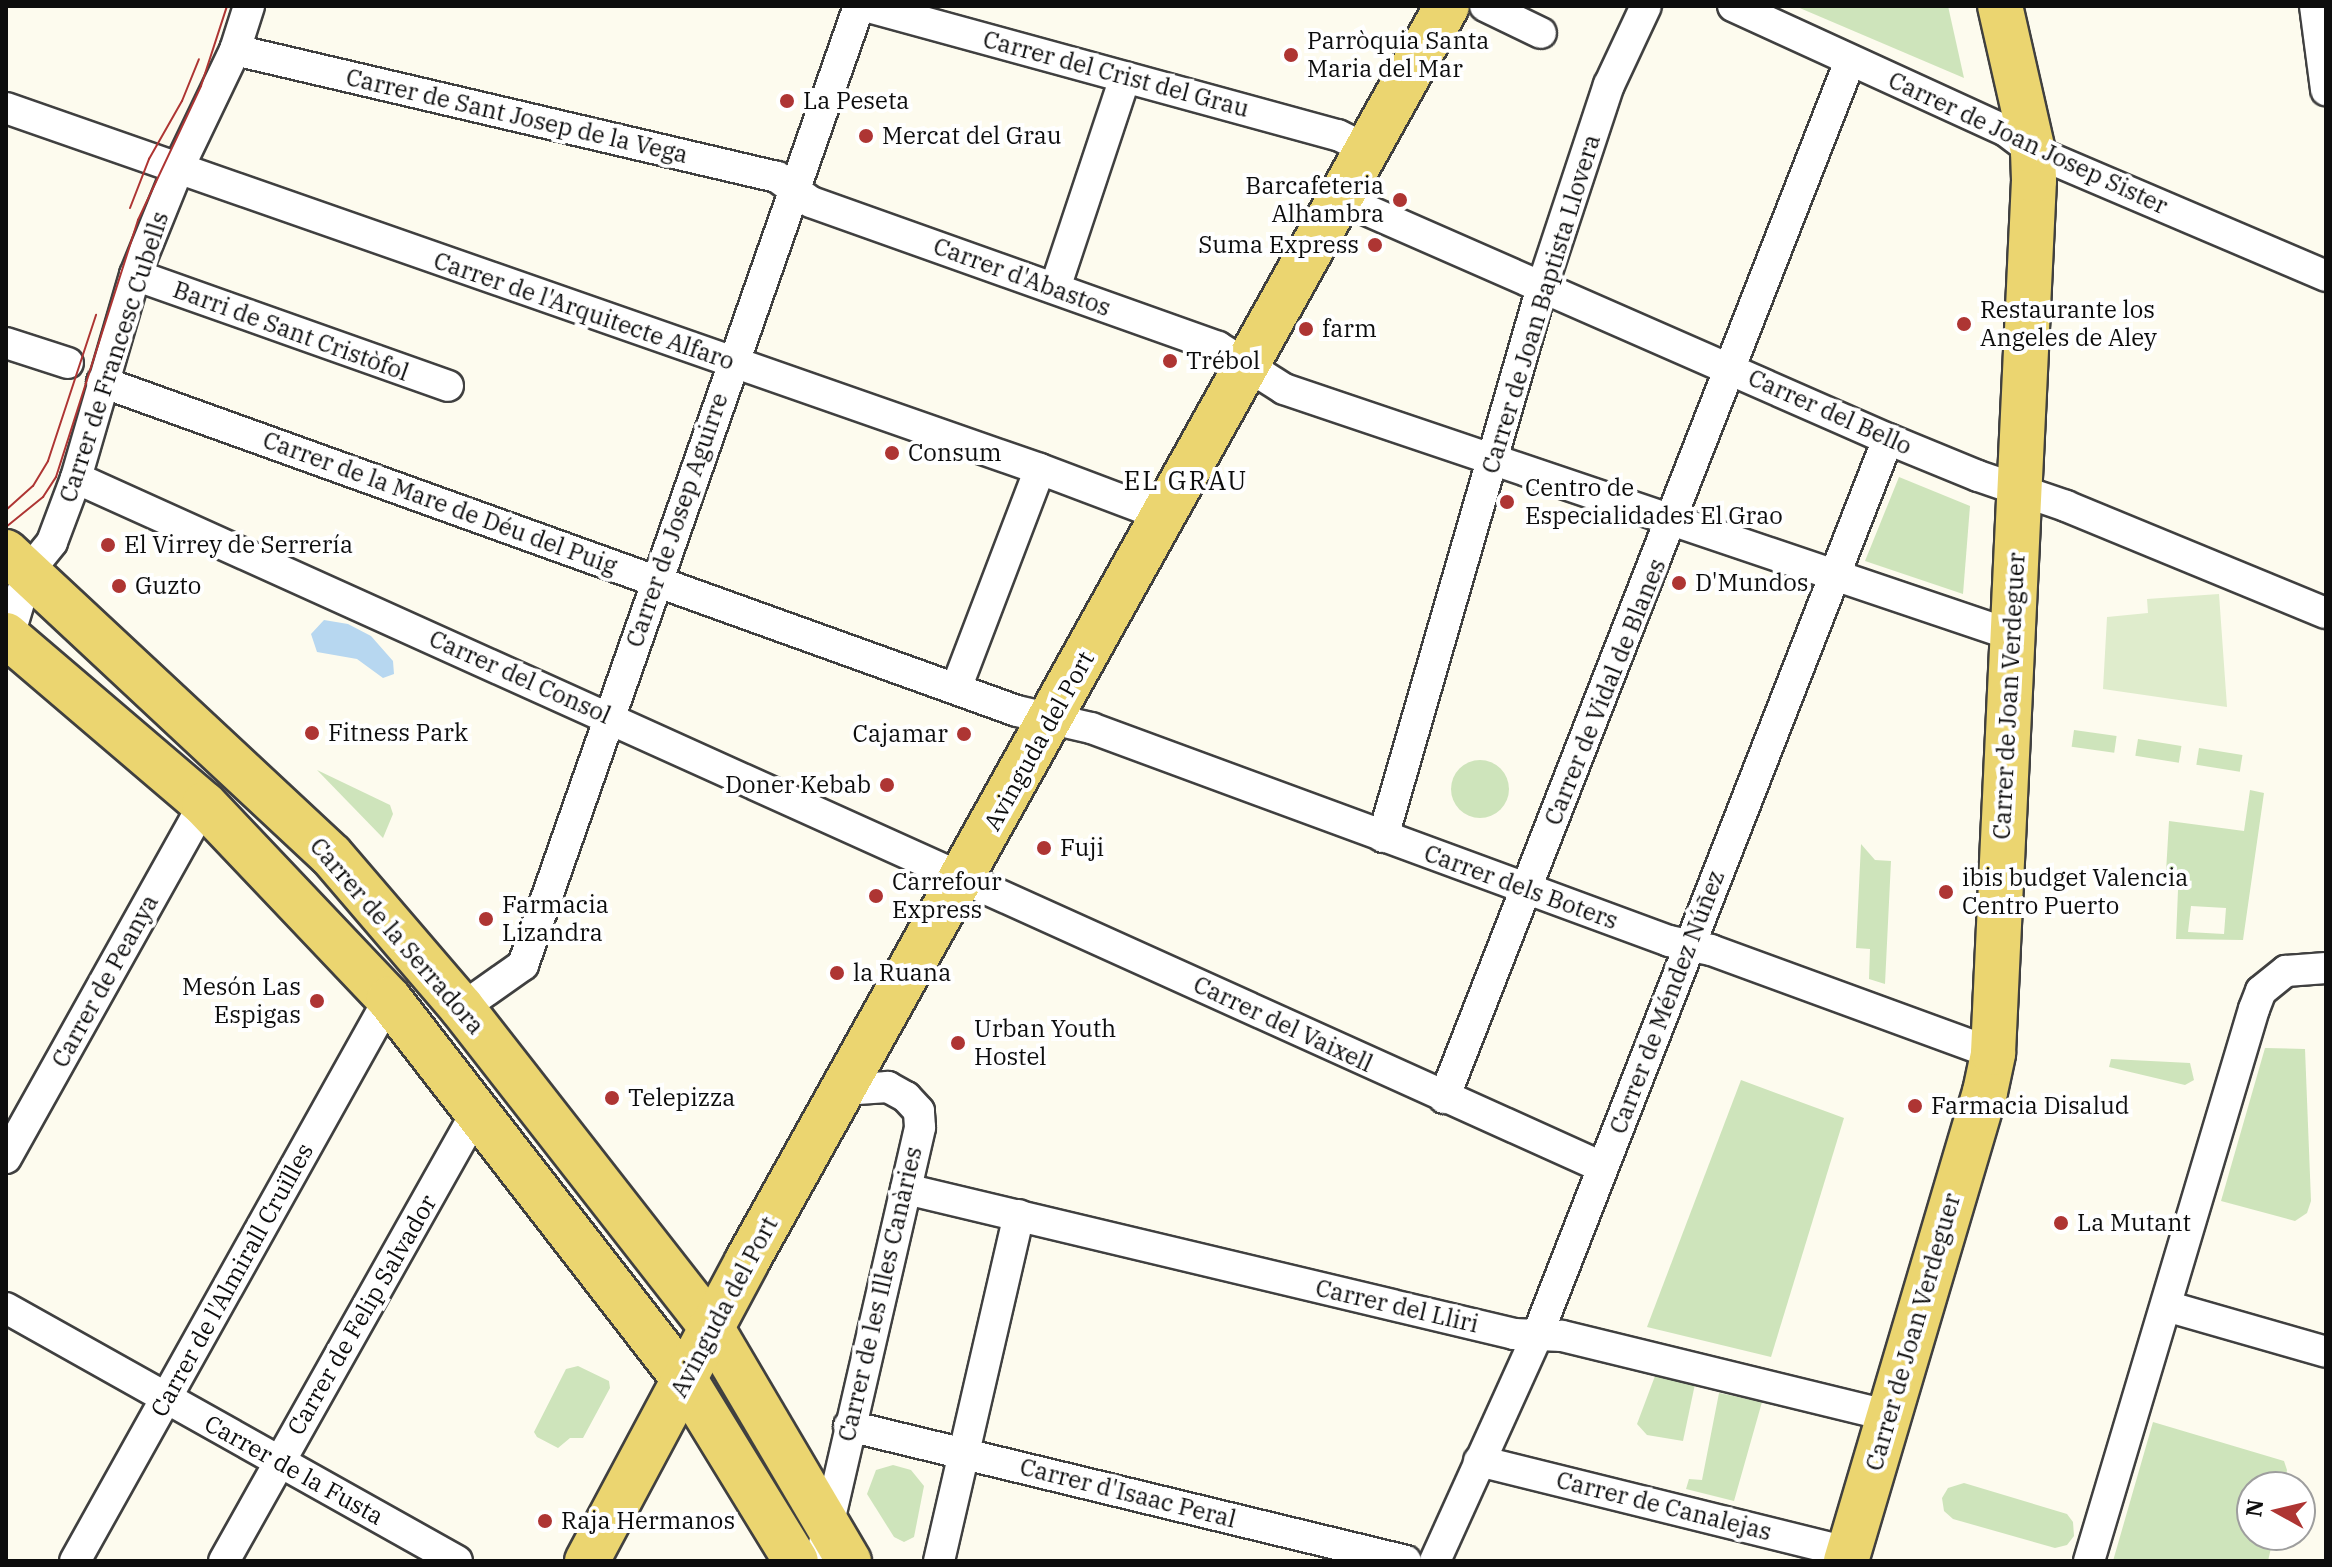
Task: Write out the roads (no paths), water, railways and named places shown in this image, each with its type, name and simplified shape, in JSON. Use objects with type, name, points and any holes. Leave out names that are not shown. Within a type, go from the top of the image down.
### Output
[{"type":"main road","name":"Avinguda del Port","points":[[587,1561],[842,1090],[964,877],[1447,6]]},
{"type":"main road","name":"Carrer de Joan Verdeguer","points":[[1847,1557],[1985,1092],[1993,1053],[2033,151],[2000,6]]},
{"type":"main road","name":"Carrer de la Serradora","points":[[17,562],[331,855],[462,1008],[711,1327],[832,1549]]},
{"type":"main road","name":"Carrer de la Serradora","points":[[7,640],[204,804],[389,999],[685,1380],[796,1561]]},
{"type":"street","name":"Carrer de Francesc Cubells","points":[[17,562],[52,542],[76,478],[135,275],[178,169],[235,50],[249,6]]},
{"type":"street","name":"Carrer de Josep Aguirre","points":[[462,1008],[523,965],[731,363],[797,190],[859,6]]},
{"type":"street","name":"Carrer del Crist del Grau","points":[[865,6],[1338,135],[1365,149]]},
{"type":"street","points":[[1485,6],[1541,33]]},
{"type":"street","name":"Carrer de Joan Baptista Llovera","points":[[1383,837],[1542,287],[1603,100],[1646,6]]},
{"type":"street","name":"Carrer de Joan Josep Sister","points":[[1733,6],[2006,131],[2033,151],[2326,276]]},
{"type":"street","points":[[2315,6],[2326,90]]},
{"type":"street","name":"Carrer de Sant Josep de la Vega","points":[[235,50],[777,177],[797,190]]},
{"type":"street","name":"Carrer de Vidal de Blanes","points":[[1444,1098],[1850,61]]},
{"type":"street","points":[[1055,288],[1125,77]]},
{"type":"street","name":"Carrer de l'Arquitecte Alfaro","points":[[6,108],[1040,469],[1162,515]]},
{"type":"street","name":"Carrer d'Abastos","points":[[797,190],[811,202],[1218,347],[1284,389],[2012,635]]},
{"type":"street","name":"Carrer del Bello","points":[[1339,198],[1888,439],[2326,613]]},
{"type":"street","name":"Barri de Sant Cristòfol","points":[[135,275],[448,386]]},
{"type":"street","points":[[6,343],[68,363]]},
{"type":"street","name":"Carrer de la Mare de Déu del Puig","points":[[102,382],[957,686],[1017,711],[1050,719]]},
{"type":"street","name":"Carrer de Méndez Núñez","points":[[1435,1561],[1537,1336],[1888,439]]},
{"type":"street","points":[[957,686],[1040,469]]},
{"type":"street","name":"Carrer del Consol","points":[[76,478],[611,717],[930,866],[964,877]]},
{"type":"street","points":[[7,640],[17,562]]},
{"type":"street","name":"Carrer dels Boters","points":[[1050,719],[1091,728],[1383,837],[1689,946],[1711,950],[1993,1053]]},
{"type":"street","name":"Carrer de Peanya","points":[[6,1158],[204,804]]},
{"type":"street","name":"Carrer del Vaixell","points":[[964,877],[1444,1098],[1602,1167]]},
{"type":"street","points":[[2089,1561],[2261,991],[2286,971],[2326,968]]},
{"type":"street","name":"Carrer de l'Almirall Cruïlles","points":[[75,1561],[389,999]]},
{"type":"street","name":"Carrer de les Illes Canàries","points":[[832,1549],[849,1426],[920,1127],[919,1111],[906,1097],[888,1087],[842,1090]]},
{"type":"street","name":"Carrer de Felip Salvador","points":[[224,1561],[477,1111]]},
{"type":"street","name":"Carrer del Lliri","points":[[906,1189],[1514,1334],[1562,1336],[1889,1416]]},
{"type":"street","points":[[939,1561],[1019,1215]]},
{"type":"street","points":[[2166,1306],[2326,1352]]},
{"type":"street","name":"Carrer de la Fusta","points":[[6,1308],[457,1561]]},
{"type":"street","name":"Carrer d'Isaac Peral","points":[[849,1426],[1406,1561]]},
{"type":"street","name":"Carrer de Canalejas","points":[[1479,1461],[1847,1557]]},
{"type":"water","points":[[324,620],[348,624],[371,636],[393,661],[394,674],[383,678],[357,659],[317,652],[311,634]]},
{"type":"tram line","points":[[6,527],[43,497],[56,477],[138,220],[201,86],[227,6]]},
{"type":"tram line","points":[[130,208],[149,159],[182,101],[199,59]]},
{"type":"tram line","points":[[6,510],[33,486],[48,461],[96,315]]},
{"type":"place","name":"Parròquia Santa Maria del Mar","points":[[1291,55]]},
{"type":"place","name":"La Peseta","points":[[787,101]]},
{"type":"place","name":"Mercat del Grau","points":[[866,136]]},
{"type":"place","name":"Barcafeteria Alhambra","points":[[1400,200]]},
{"type":"place","name":"Suma Express","points":[[1375,245]]},
{"type":"place","name":"Restaurante los Angeles de Aley","points":[[1964,324]]},
{"type":"place","name":"farm","points":[[1306,329]]},
{"type":"place","name":"Trébol","points":[[1170,361]]},
{"type":"place","name":"Consum","points":[[892,453]]},
{"type":"place","name":"Centro de Especialidades El Grao","points":[[1507,502]]},
{"type":"place","name":"El Virrey de Serrería","points":[[108,545]]},
{"type":"place","name":"D'Mundos","points":[[1679,583]]},
{"type":"place","name":"Guzto","points":[[119,586]]},
{"type":"place","name":"Fitness Park","points":[[312,733]]},
{"type":"place","name":"Cajamar","points":[[964,734]]},
{"type":"place","name":"Doner Kebab","points":[[887,785]]},
{"type":"place","name":"Fuji","points":[[1044,848]]},
{"type":"place","name":"ibis budget Valencia Centro Puerto","points":[[1946,892]]},
{"type":"place","name":"Carrefour Express","points":[[876,896]]},
{"type":"place","name":"Farmacia Lizandra","points":[[486,919]]},
{"type":"place","name":"la Ruana","points":[[837,973]]},
{"type":"place","name":"Mesón Las Espigas","points":[[317,1001]]},
{"type":"place","name":"Urban Youth Hostel","points":[[958,1043]]},
{"type":"place","name":"Telepizza","points":[[612,1098]]},
{"type":"place","name":"Farmacia Disalud","points":[[1915,1106]]},
{"type":"place","name":"La Mutant","points":[[2061,1223]]},
{"type":"place","name":"Raja Hermanos","points":[[545,1521]]},
{"type":"district","name":"EL GRAU","points":[[1186,481]]}]
